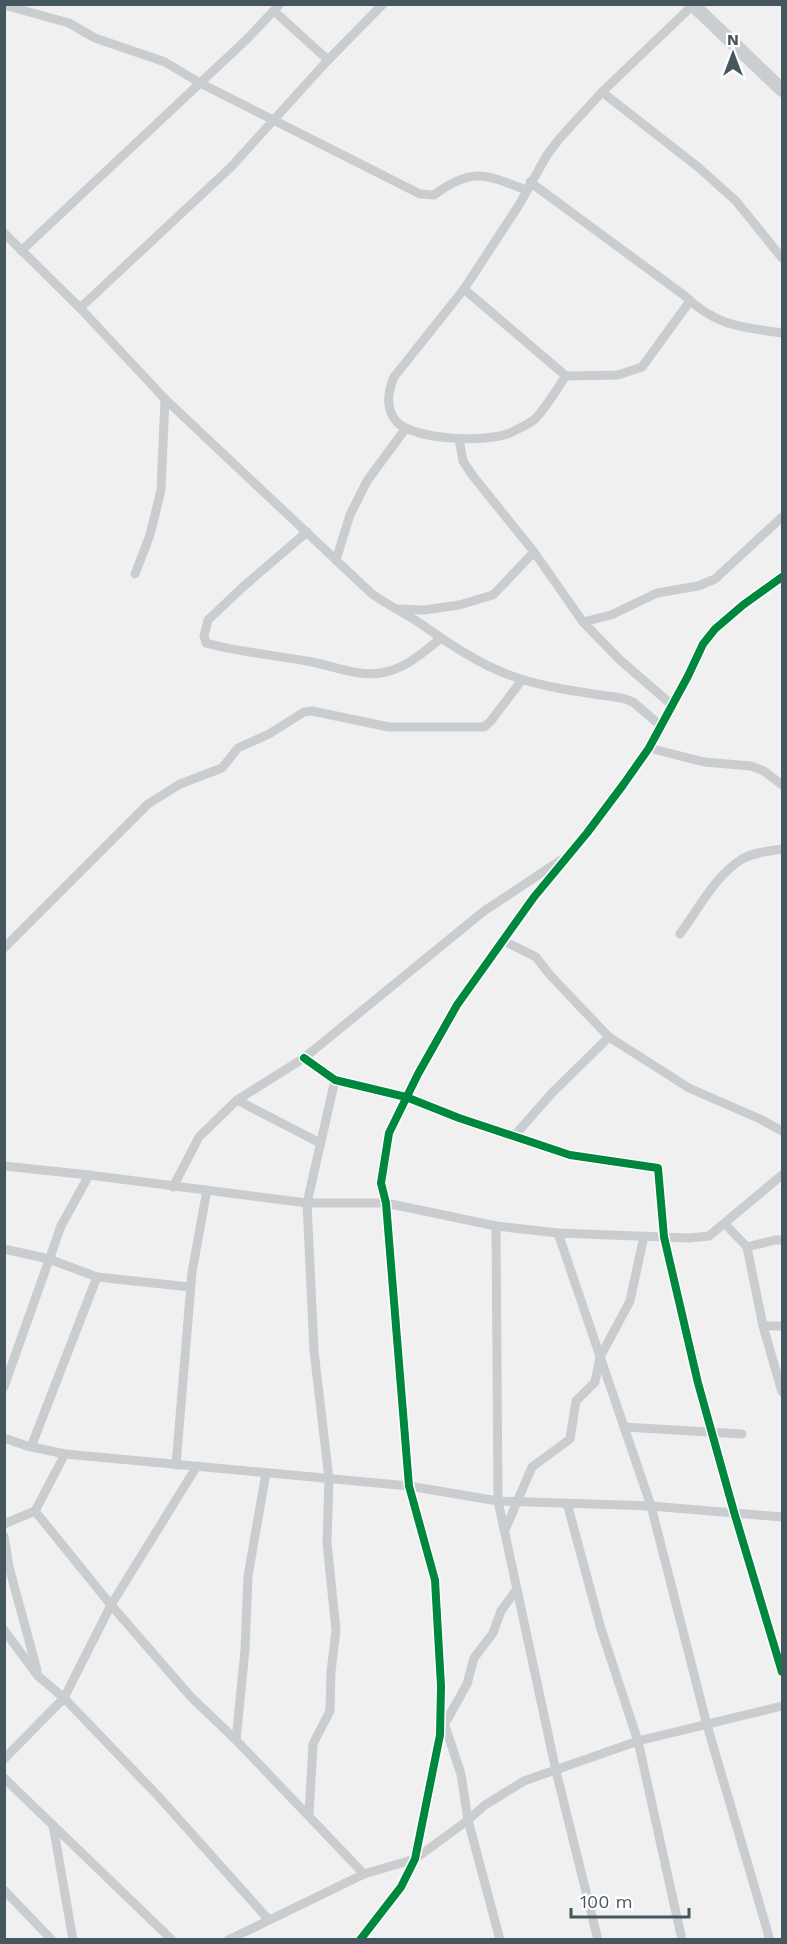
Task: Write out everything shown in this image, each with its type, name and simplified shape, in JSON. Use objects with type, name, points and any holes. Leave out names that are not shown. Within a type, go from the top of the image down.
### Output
[{"type":"main road","points":[[692,5],[783,90]]},
{"type":"street","points":[[80,308],[231,167],[328,60],[383,4]]},
{"type":"street","points":[[4,5],[69,23],[95,38],[165,62],[200,83],[420,194],[434,195],[466,177],[480,175],[528,186],[701,311],[735,326],[783,333]]},
{"type":"street","points":[[566,376],[535,419],[509,433],[459,439],[438,437],[406,428],[396,421],[389,406],[387,393],[394,377],[464,289],[560,138],[602,92],[692,5]]},
{"type":"street","points":[[21,251],[200,83],[273,9],[328,60]]},
{"type":"street","points":[[602,92],[698,167],[736,201],[783,258]]},
{"type":"street","points":[[4,233],[80,308],[165,399],[371,593],[420,623],[440,639],[495,668],[522,680],[622,698],[633,702],[661,726]]},
{"type":"street","points":[[464,289],[566,376],[618,375],[642,367],[690,301]]},
{"type":"street","points":[[135,574],[150,534],[161,490],[165,399]]},
{"type":"street","points":[[336,560],[350,515],[366,481],[406,428]]},
{"type":"street","points":[[459,439],[463,461],[534,552],[584,622],[620,660],[672,705]]},
{"type":"street","points":[[584,622],[611,615],[657,593],[698,586],[715,579],[783,518]]},
{"type":"street","points":[[307,532],[208,620],[204,636],[206,643],[352,671],[379,674],[405,667],[440,639]]},
{"type":"street","points":[[394,609],[424,610],[459,605],[493,596],[534,552]]},
{"type":"street","points":[[440,1736],[441,1686],[435,1581],[409,1486],[387,1203],[381,1183],[389,1133],[406,1097],[457,1005],[502,940],[623,785],[649,747],[703,644],[715,629],[743,605],[783,577]]},
{"type":"street","points":[[4,948],[148,804],[180,784],[222,768],[238,748],[269,734],[304,712],[312,711],[389,728],[484,727],[522,680]]},
{"type":"street","points":[[649,747],[704,762],[751,766],[764,771],[783,785]]},
{"type":"street","points":[[680,934],[723,874],[743,858],[783,849]]},
{"type":"street","points":[[173,1187],[199,1137],[237,1100],[304,1058],[484,911],[570,854]]},
{"type":"street","points":[[502,940],[536,957],[609,1037],[689,1088],[783,1131]]},
{"type":"street","points":[[514,1136],[552,1093],[609,1037]]},
{"type":"street","points":[[304,1058],[335,1080],[406,1097],[459,1118],[570,1155],[658,1168],[664,1237],[698,1383],[734,1512],[783,1672]]},
{"type":"street","points":[[309,1815],[313,1744],[330,1711],[331,1672],[336,1630],[327,1544],[329,1479],[314,1351],[307,1203],[335,1080]]},
{"type":"street","points":[[237,1100],[320,1143]]},
{"type":"street","points":[[4,1166],[307,1203],[387,1203],[496,1226],[558,1233],[664,1237],[709,1236],[783,1175]]},
{"type":"street","points":[[4,1387],[62,1226],[89,1175]]},
{"type":"street","points":[[176,1465],[190,1287],[207,1190]]},
{"type":"street","points":[[725,1224],[747,1246],[764,1326],[782,1387]]},
{"type":"street","points":[[496,1226],[498,1501],[556,1771],[598,1940]]},
{"type":"street","points":[[558,1233],[651,1506],[707,1725],[770,1940]]},
{"type":"street","points":[[505,1530],[531,1467],[570,1439],[576,1401],[595,1382],[600,1357],[630,1301],[644,1236]]},
{"type":"street","points":[[747,1246],[783,1240]]},
{"type":"street","points":[[4,1249],[49,1259],[97,1277],[190,1287]]},
{"type":"street","points":[[31,1447],[97,1277]]},
{"type":"street","points":[[764,1326],[783,1326]]},
{"type":"street","points":[[624,1427],[742,1434]]},
{"type":"street","points":[[4,1438],[31,1447],[65,1454],[409,1486],[498,1501],[651,1506],[783,1517]]},
{"type":"street","points":[[4,1524],[35,1511],[65,1454]]},
{"type":"street","points":[[4,1759],[64,1698],[111,1605],[197,1466]]},
{"type":"street","points":[[236,1740],[245,1650],[248,1576],[266,1473]]},
{"type":"street","points":[[567,1503],[601,1629],[638,1741],[682,1940]]},
{"type":"street","points":[[35,1511],[111,1605],[191,1696],[364,1874]]},
{"type":"street","points":[[4,1536],[9,1568],[38,1676]]},
{"type":"street","points":[[360,1940],[401,1887],[415,1859],[444,1723],[467,1684],[474,1658],[493,1633],[501,1611],[518,1589]]},
{"type":"street","points":[[4,1630],[38,1676],[64,1698],[159,1797],[268,1919]]},
{"type":"street","points":[[228,1940],[364,1874],[415,1859],[485,1805],[524,1781],[638,1741],[783,1706]]},
{"type":"street","points":[[444,1723],[461,1774],[468,1820],[500,1940]]},
{"type":"street","points":[[4,1778],[172,1940]]},
{"type":"street","points":[[53,1825],[74,1940]]},
{"type":"street","points":[[4,1890],[52,1940]]},
{"type":"cycle path","points":[[360,1940],[401,1887],[415,1859],[440,1735],[441,1686],[435,1580],[409,1486],[386,1203],[381,1183],[389,1133],[418,1074],[457,1005],[534,897],[587,833],[649,748],[703,644],[715,629],[743,605],[782,577]]},
{"type":"cycle path","points":[[304,1058],[335,1080],[406,1097],[459,1118],[570,1155],[658,1168],[664,1237],[698,1383],[782,1672]]}]
